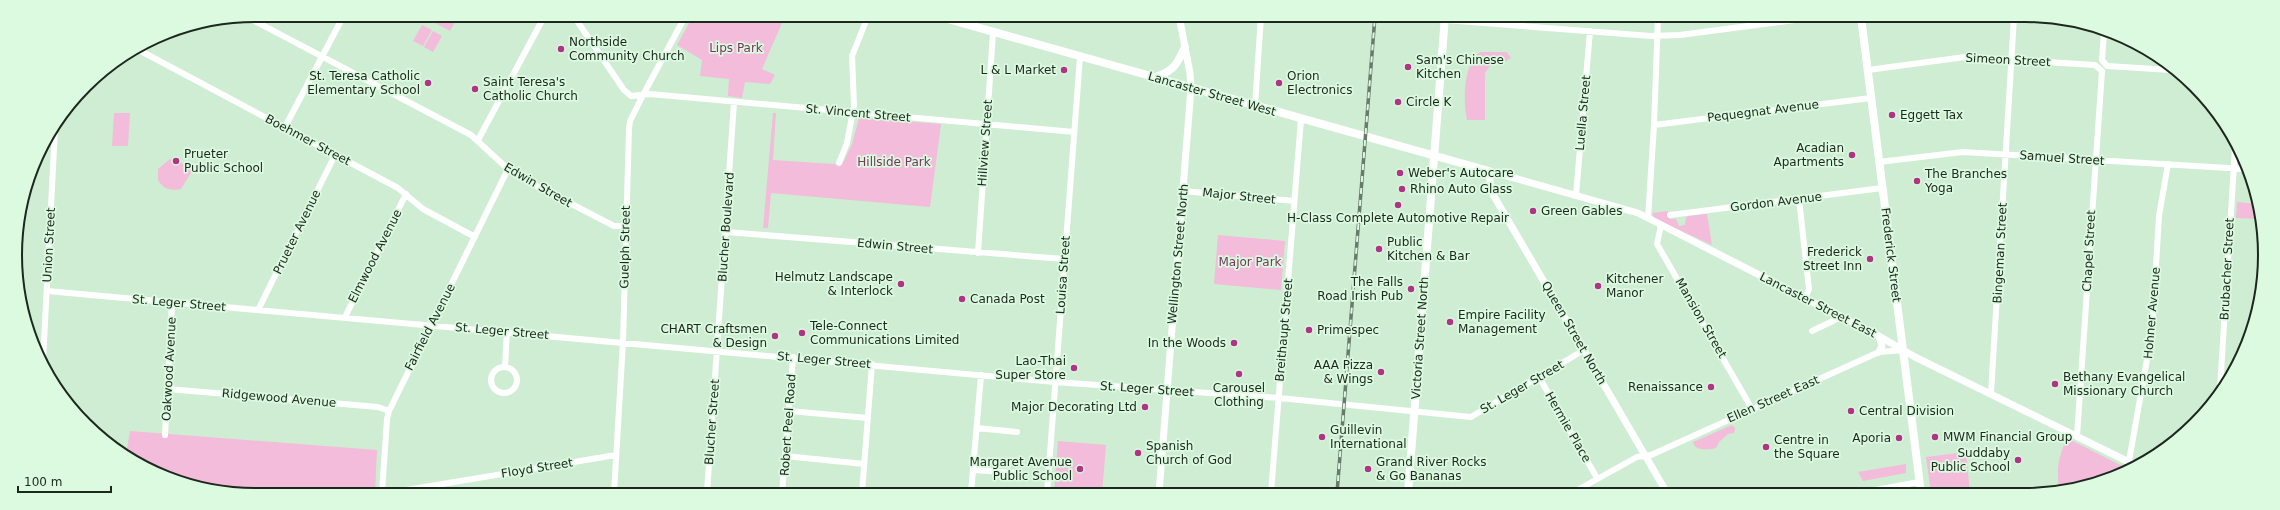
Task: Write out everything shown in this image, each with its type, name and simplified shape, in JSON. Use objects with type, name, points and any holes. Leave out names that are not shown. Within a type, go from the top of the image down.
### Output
[{"type":"main road","name":"Lancaster Street West","points":[[957,22],[1489,171]]},
{"type":"main road","name":"Victoria Street North","points":[[1408,488],[1433,155],[1445,22]]},
{"type":"main road","name":"Frederick Street","points":[[1862,22],[1904,350],[1920,488]]},
{"type":"main road","points":[[1156,77],[1169,72],[1174,68],[1185,47]]},
{"type":"street","name":"Edwin Street","points":[[256,22],[466,131],[478,140],[508,169],[595,217],[614,226],[625,226]]},
{"type":"street","points":[[284,127],[340,22]]},
{"type":"street","points":[[478,140],[541,22]]},
{"type":"street","name":"St. Vincent Street","points":[[579,22],[624,90],[631,96],[650,94],[1074,132]]},
{"type":"street","name":"Guelph Street","points":[[614,488],[623,342],[625,226],[630,121],[683,22]]},
{"type":"street","points":[[839,163],[847,143],[853,112],[854,87],[851,61],[866,22]]},
{"type":"street","name":"Wellington Street North","points":[[1159,488],[1191,88],[1180,22]]},
{"type":"street","points":[[1255,106],[1261,22]]},
{"type":"street","points":[[1486,22],[1590,32],[1658,36],[1680,35],[1778,22]]},
{"type":"street","points":[[1648,218],[1654,125],[1658,22]]},
{"type":"street","name":"Bingeman Street","points":[[1991,393],[2014,22]]},
{"type":"street","name":"Luella Street","points":[[1576,195],[1590,32]]},
{"type":"street","name":"Hillview Street","points":[[978,253],[993,33]]},
{"type":"street","name":"Chapel Street","points":[[2077,436],[2104,36]]},
{"type":"street","name":"Boehmer Street","points":[[142,51],[398,188],[423,209],[475,237]]},
{"type":"street","name":"Louisa Street","points":[[1047,488],[1080,57]]},
{"type":"street","name":"Simeon Street","points":[[1868,70],[1965,57],[2167,70]]},
{"type":"street","name":"Pequegnat Avenue","points":[[1654,125],[1871,98]]},
{"type":"street","name":"Blucher Boulevard","points":[[718,351],[734,102]]},
{"type":"street","name":"Breithaupt Street","points":[[1271,488],[1294,201],[1302,119]]},
{"type":"street","name":"Union Street","points":[[44,352],[55,135]]},
{"type":"street","name":"Samuel Street","points":[[1879,162],[1957,152],[2241,168]]},
{"type":"street","name":"Brubacher Street","points":[[2220,382],[2235,154]]},
{"type":"street","name":"Prueter Avenue","points":[[258,310],[335,155]]},
{"type":"street","name":"Hohner Avenue","points":[[2128,461],[2152,331],[2159,216],[2168,164]]},
{"type":"street","name":"Fairfield Avenue","points":[[382,488],[387,419],[389,411],[508,169]]},
{"type":"street","name":"Lancaster Street East","points":[[1489,171],[1576,195],[1648,218],[1904,350],[2131,463]]},
{"type":"street","name":"Queen Street North","points":[[1489,171],[1491,191],[1664,488]]},
{"type":"street","name":"Gordon Avenue","points":[[1670,215],[1882,188]]},
{"type":"street","name":"Major Street","points":[[1183,190],[1294,201]]},
{"type":"street","name":"Elmwood Avenue","points":[[345,317],[406,194]]},
{"type":"street","points":[[1799,199],[1809,288],[1805,299]]},
{"type":"street","name":"Mansion Street","points":[[1661,225],[1657,244],[1752,409]]},
{"type":"street","name":"Edwin Street","points":[[726,232],[1064,259]]},
{"type":"street","name":"St. Leger Street","points":[[47,291],[872,364],[1055,382],[1279,398],[1471,417],[1584,350]]},
{"type":"street","name":"Oakwood Avenue","points":[[165,435],[172,303]]},
{"type":"street","points":[[1812,331],[1841,317]]},
{"type":"street","points":[[505,367],[507,332]]},
{"type":"street","points":[[1878,352],[1882,346],[1879,336]]},
{"type":"street","name":"Ellen Street East","points":[[1580,488],[1597,478],[1644,455],[1651,455],[1878,352],[1904,350]]},
{"type":"street","name":"Blucher Street","points":[[707,488],[718,351]]},
{"type":"street","name":"Robert Peel Road","points":[[782,488],[793,357]]},
{"type":"street","points":[[862,488],[872,364]]},
{"type":"street","points":[[505,367],[512,369],[516,374],[517,382],[515,388],[509,393],[502,394],[491,386],[490,379],[493,372],[498,368],[505,367]]},
{"type":"street","points":[[972,488],[981,375]]},
{"type":"street","name":"Hermie Place","points":[[1539,377],[1597,478]]},
{"type":"street","name":"Ridgewood Avenue","points":[[168,389],[378,407],[389,411]]},
{"type":"street","points":[[789,411],[868,418]]},
{"type":"street","points":[[977,428],[1017,432]]},
{"type":"street","name":"Floyd Street","points":[[418,488],[616,455]]},
{"type":"street","points":[[785,456],[864,464]]},
{"type":"street","points":[[974,470],[1015,473]]},
{"type":"street","points":[[1886,488],[1919,482]]},
{"type":"green space","points":[[434,22],[455,22],[450,31]]},
{"type":"green space","name":"Lips Park","points":[[690,22],[782,22],[762,69],[775,75],[770,84],[745,82],[742,98],[728,96],[729,79],[700,76],[702,60],[677,45]]},
{"type":"green space","points":[[422,25],[432,30],[423,46],[413,41]]},
{"type":"green space","points":[[433,31],[442,36],[433,52],[424,47]]},
{"type":"green space","points":[[1480,52],[1507,52],[1511,58],[1504,62],[1492,63],[1485,73],[1485,120],[1467,120],[1465,94],[1467,74],[1474,58]]},
{"type":"green space","points":[[114,113],[130,113],[128,146],[112,146]]},
{"type":"green space","name":"Hillside Park","points":[[773,113],[776,113],[773,160],[842,165],[852,144],[859,118],[941,124],[930,207],[771,193],[768,228],[763,228]]},
{"type":"green space","points":[[170,159],[190,166],[192,171],[181,189],[168,189],[158,180],[158,169]]},
{"type":"green space","points":[[2237,202],[2252,203],[2255,219],[2236,218]]},
{"type":"green space","points":[[1668,211],[1669,219],[1676,219],[1679,226],[1685,225],[1686,218],[1688,216],[1707,214],[1712,245],[1655,219],[1652,213]]},
{"type":"green space","name":"Major Park","points":[[1218,235],[1285,241],[1281,290],[1214,284]]},
{"type":"green space","points":[[1732,425],[1735,428],[1734,433],[1728,434],[1719,442],[1716,448],[1702,449],[1694,445],[1693,442]]},
{"type":"green space","points":[[130,431],[377,450],[375,488],[240,488],[210,484],[180,476],[152,464],[127,450]]},
{"type":"green space","points":[[2067,438],[2123,466],[2100,476],[2059,486],[2058,465],[2061,452]]},
{"type":"green space","name":"Margaret Avenue Public School","points":[[1058,441],[1106,445],[1102,488],[1054,488]]},
{"type":"green space","points":[[1966,452],[1970,488],[1930,488],[1926,457]]},
{"type":"green space","points":[[1906,464],[1906,473],[1863,481],[1858,472]]},
{"type":"railway","points":[[1337,488],[1375,22]]},
{"type":"place","name":"Northside Community Church","points":[[561,49]]},
{"type":"place","name":"Sam's Chinese Kitchen","points":[[1408,67]]},
{"type":"place","name":"L & L Market","points":[[1064,70]]},
{"type":"place","name":"St. Teresa Catholic Elementary School","points":[[428,83]]},
{"type":"place","name":"Orion Electronics","points":[[1279,83]]},
{"type":"place","name":"Saint Teresa's Catholic Church","points":[[475,89]]},
{"type":"place","name":"Circle K","points":[[1398,102]]},
{"type":"place","name":"Eggett Tax","points":[[1892,115]]},
{"type":"place","name":"Acadian Apartments","points":[[1852,155]]},
{"type":"place","name":"Prueter Public School","points":[[176,161]]},
{"type":"place","name":"Weber's Autocare","points":[[1400,173]]},
{"type":"place","name":"The Branches Yoga","points":[[1917,181]]},
{"type":"place","name":"Rhino Auto Glass","points":[[1402,189]]},
{"type":"place","name":"H-Class Complete Automotive Repair","points":[[1398,205]]},
{"type":"place","name":"Green Gables","points":[[1533,211]]},
{"type":"place","name":"Public Kitchen & Bar","points":[[1379,249]]},
{"type":"place","name":"Frederick Street Inn","points":[[1870,259]]},
{"type":"place","name":"Helmutz Landscape & Interlock","points":[[901,284]]},
{"type":"place","name":"Kitchener Manor","points":[[1598,286]]},
{"type":"place","name":"The Falls Road Irish Pub","points":[[1411,289]]},
{"type":"place","name":"Canada Post","points":[[962,299]]},
{"type":"place","name":"Empire Facility Management","points":[[1450,322]]},
{"type":"place","name":"Primespec","points":[[1309,330]]},
{"type":"place","name":"Tele-Connect Communications Limited","points":[[802,333]]},
{"type":"place","name":"CHART Craftsmen & Design","points":[[775,336]]},
{"type":"place","name":"In the Woods","points":[[1234,343]]},
{"type":"place","name":"Lao-Thai Super Store","points":[[1074,368]]},
{"type":"place","name":"AAA Pizza & Wings","points":[[1381,372]]},
{"type":"place","name":"Carousel Clothing","points":[[1239,374]]},
{"type":"place","name":"Bethany Evangelical Missionary Church","points":[[2055,384]]},
{"type":"place","name":"Renaissance","points":[[1711,387]]},
{"type":"place","name":"Major Decorating Ltd","points":[[1145,407]]},
{"type":"place","name":"Central Division","points":[[1851,411]]},
{"type":"place","name":"Guillevin International","points":[[1322,437]]},
{"type":"place","name":"MWM Financial Group","points":[[1935,437]]},
{"type":"place","name":"Aporia","points":[[1899,438]]},
{"type":"place","name":"Centre in the Square","points":[[1766,447]]},
{"type":"place","name":"Spanish Church of God","points":[[1138,453]]},
{"type":"place","name":"Suddaby Public School","points":[[2018,460]]},
{"type":"place","name":"Margaret Avenue Public School","points":[[1080,469]]},
{"type":"place","name":"Grand River Rocks & Go Bananas","points":[[1368,469]]}]
